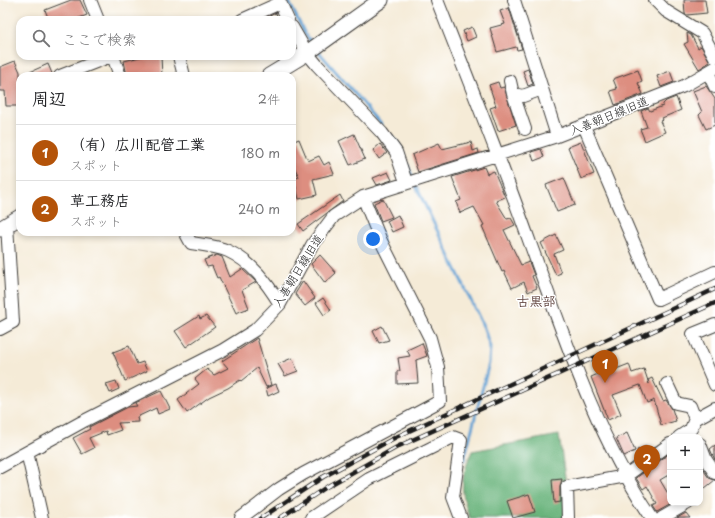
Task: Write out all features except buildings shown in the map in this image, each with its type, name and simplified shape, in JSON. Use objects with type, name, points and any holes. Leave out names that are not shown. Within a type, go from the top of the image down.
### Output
[{"type":"main road","points":[[296,60],[381,0]]},
{"type":"main road","points":[[276,72],[295,60]]},
{"type":"main road","points":[[3,227],[16,219]]},
{"type":"street","points":[[90,0],[96,16]]},
{"type":"street","points":[[437,0],[498,154],[564,336],[615,457],[652,518]]},
{"type":"street","points":[[516,0],[557,136]]},
{"type":"street","points":[[655,0],[666,11],[702,33],[715,57]]},
{"type":"street","points":[[250,16],[279,2],[286,16]]},
{"type":"street","points":[[296,34],[307,53],[382,133],[396,152],[406,182]]},
{"type":"street","points":[[70,72],[102,60]]},
{"type":"street","points":[[114,60],[118,72]]},
{"type":"street","points":[[180,60],[183,72]]},
{"type":"street","points":[[712,70],[715,87]]},
{"type":"street","name":"入善朝日線旧道","points":[[0,467],[82,422],[223,350],[255,330],[280,304],[312,245],[334,216],[363,197],[406,182],[557,136],[684,86],[712,70]]},
{"type":"street","points":[[510,81],[525,129]]},
{"type":"street","points":[[513,94],[523,96],[542,89]]},
{"type":"street","points":[[584,126],[658,299],[715,272]]},
{"type":"street","points":[[241,518],[279,489],[303,474],[440,401],[438,366],[430,338],[381,241],[363,197]]},
{"type":"street","points":[[0,329],[13,322],[3,227]]},
{"type":"street","points":[[187,236],[191,243],[228,251],[252,268],[264,279],[280,304]]},
{"type":"street","points":[[715,325],[693,334],[715,385]]},
{"type":"street","points":[[667,384],[676,403],[690,406],[694,428]]},
{"type":"street","points":[[684,434],[694,428],[715,408]]},
{"type":"street","points":[[311,518],[369,479],[453,437],[461,440],[453,497],[461,518]]},
{"type":"street","points":[[568,518],[567,487],[626,476],[667,446]]},
{"type":"street","points":[[27,452],[42,518]]},
{"type":"street","points":[[703,452],[706,460],[715,473]]},
{"type":"street","points":[[662,518],[683,506]]},
{"type":"green space","points":[[559,435],[566,484],[565,518],[470,518],[464,500],[463,484],[472,451]]},
{"type":"waterway","points":[[288,0],[305,34],[312,43]]},
{"type":"waterway","points":[[318,51],[381,124]]},
{"type":"waterway","points":[[391,136],[399,145],[413,178]]},
{"type":"waterway","points":[[415,184],[484,328],[490,347],[489,363],[464,460]]},
{"type":"railway","points":[[261,518],[323,477],[396,437],[715,289]]},
{"type":"railway","points":[[280,518],[328,486],[399,446],[715,303]]},
{"type":"place","name":"（有）広川配管工業","points":[[605,383]]},
{"type":"place","name":"草工務店","points":[[647,478]]},
{"type":"district","name":"古黒部","points":[[536,301]]}]
